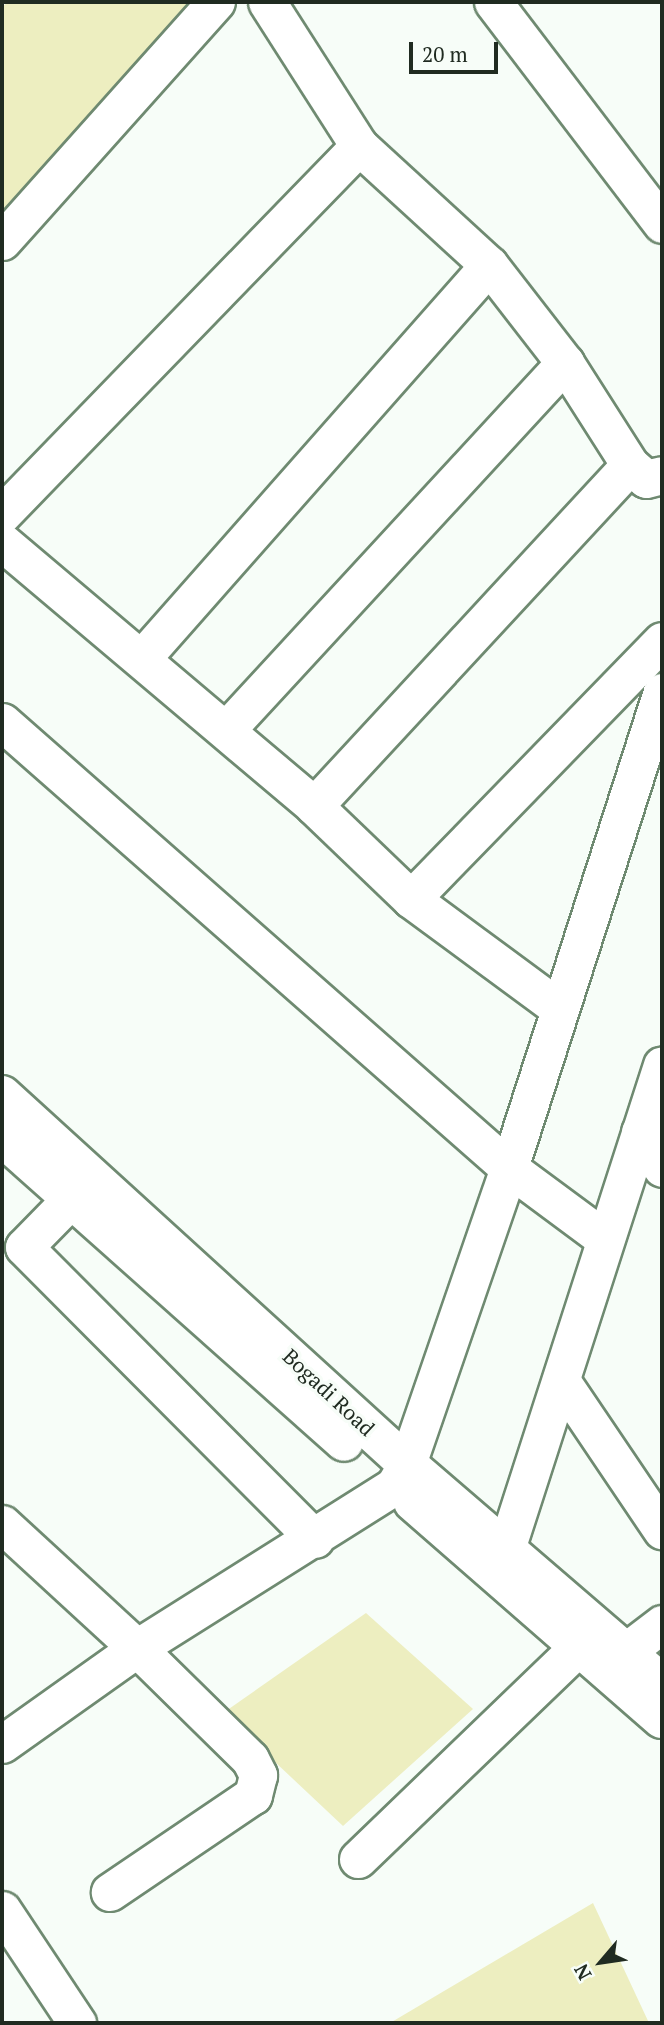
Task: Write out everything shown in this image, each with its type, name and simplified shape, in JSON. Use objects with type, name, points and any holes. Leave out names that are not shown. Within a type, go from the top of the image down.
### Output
[{"type":"main road","name":"Bogadi Road","points":[[2,1095],[400,1475],[662,1719]]},
{"type":"main road","name":"Bogadi Road","points":[[2,1137],[71,1199],[400,1475],[507,1546],[628,1650],[662,1683]]},
{"type":"street","points":[[2,241],[216,2]]},
{"type":"street","points":[[267,2],[359,146],[489,265],[646,470],[314,806]]},
{"type":"street","points":[[492,2],[662,224]]},
{"type":"street","points":[[2,514],[359,146]]},
{"type":"street","points":[[142,659],[489,265]]},
{"type":"street","points":[[226,730],[565,363]]},
{"type":"street","points":[[2,542],[314,806],[411,899],[560,1009]]},
{"type":"street","points":[[411,899],[662,641]]},
{"type":"street","points":[[2,1744],[137,1648],[315,1539],[400,1475],[509,1168],[662,692]]},
{"type":"street","points":[[2,722],[509,1168],[605,1239]]},
{"type":"street","points":[[507,1546],[662,1065]]},
{"type":"street","points":[[640,1132],[662,1168]]},
{"type":"street","points":[[71,1199],[24,1247],[315,1539]]},
{"type":"street","points":[[562,1382],[662,1530]]},
{"type":"street","points":[[2,1524],[137,1648],[250,1759],[258,1786],[253,1795],[110,1892]]},
{"type":"street","points":[[628,1650],[662,1624]]},
{"type":"street","points":[[358,1860],[580,1645]]},
{"type":"street","points":[[2,1910],[76,2023]]},
{"type":"green space","points":[[8,2],[198,2],[2,212],[2,7]]},
{"type":"green space","points":[[366,1613],[473,1709],[343,1826],[223,1713]]},
{"type":"green space","points":[[593,1903],[649,2023],[390,2023]]}]
